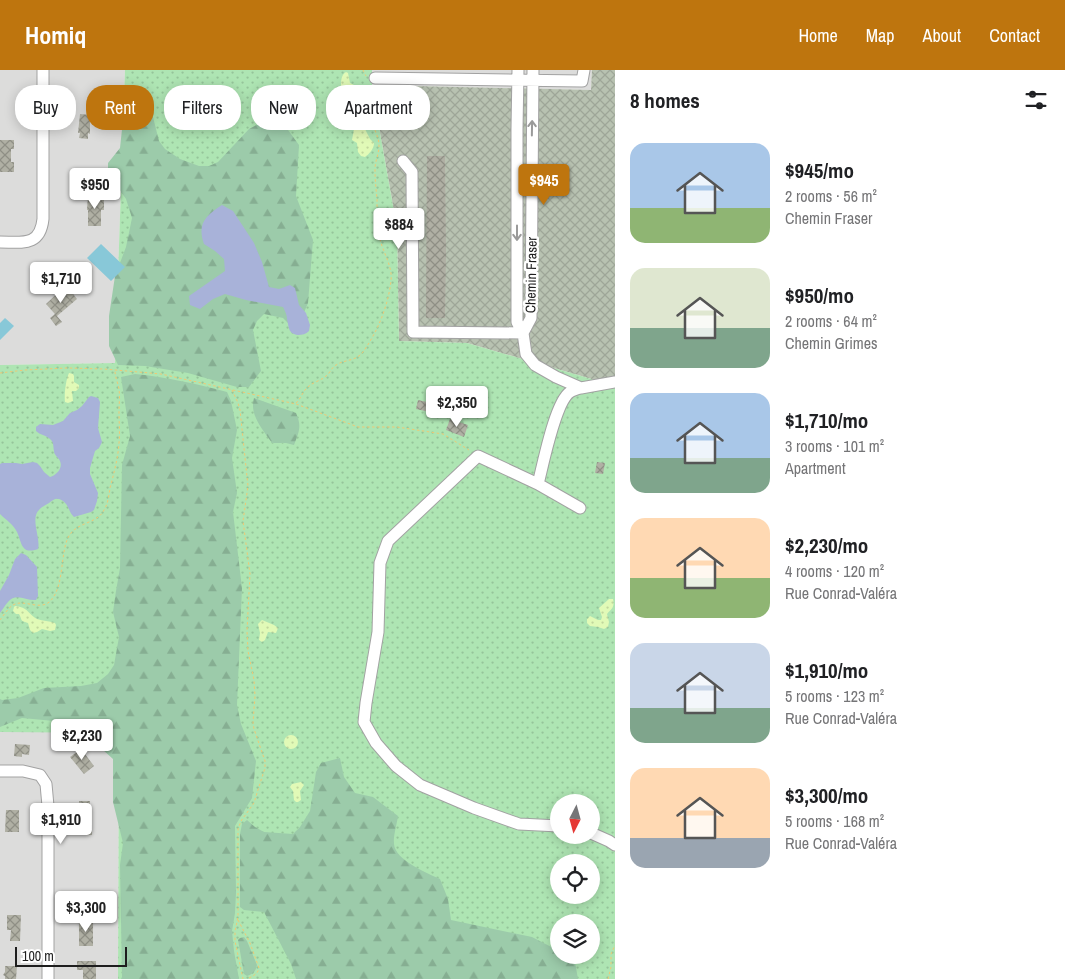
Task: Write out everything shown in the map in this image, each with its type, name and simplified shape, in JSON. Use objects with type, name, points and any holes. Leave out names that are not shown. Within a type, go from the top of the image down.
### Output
[{"type":"street","points":[[0,242],[28,242],[42,230],[43,70]]},
{"type":"street","points":[[371,82],[416,74],[533,75],[582,81],[584,70]]},
{"type":"street","name":"Chemin Fraser","points":[[518,75],[517,322],[523,333]]},
{"type":"street","name":"Chemin Fraser","points":[[523,333],[531,318],[533,75]]},
{"type":"street","points":[[403,161],[412,172],[413,332],[523,333],[526,354],[535,365],[581,388]]},
{"type":"street","points":[[538,484],[556,418],[569,393],[581,388],[615,382]]},
{"type":"street","points":[[550,826],[518,824],[420,785],[396,766],[376,742],[364,722],[378,632],[380,563],[388,541],[478,456],[538,484],[580,508]]},
{"type":"street","points":[[0,771],[23,771],[40,775],[46,784],[48,806],[48,979]]},
{"type":"street","points":[[600,837],[610,840],[615,846]]},
{"type":"path","points":[[296,404],[307,387],[329,375],[335,365],[352,360],[361,354],[377,328],[389,293],[390,270],[380,242],[378,227],[375,169],[379,142],[369,112],[372,94],[371,82],[363,70]]},
{"type":"path","points":[[0,373],[67,368],[161,374],[296,404],[358,427],[397,427],[443,434],[478,456]]},
{"type":"path","points":[[0,620],[13,605],[20,603],[44,605],[53,598],[57,591],[66,540],[70,532],[98,517],[104,511],[115,470],[119,442],[119,389],[115,378],[115,370]]},
{"type":"path","points":[[232,390],[240,410],[248,486],[243,521],[250,574],[248,631],[249,660],[254,680],[255,696],[253,723],[265,761],[254,802],[238,829],[238,920],[235,941],[243,979]]},
{"type":"path","points":[[238,920],[250,943],[259,968],[255,975],[247,979]]},
{"type":"path","points":[[608,979],[611,967],[611,954],[615,945]]},
{"type":"shaded area","points":[[0,70],[125,70],[124,85],[86,85],[86,130],[123,130],[115,363],[0,365]]},
{"type":"shaded area","points":[[125,70],[372,70],[372,85],[326,85],[326,130],[380,130],[397,228],[399,341],[467,343],[595,380],[615,380],[615,979],[118,979],[119,733],[0,732],[0,365],[115,363],[123,130],[154,130],[154,85],[124,85]]},
{"type":"shaded area","points":[[372,70],[592,70],[591,90],[372,85]]},
{"type":"shaded area","points":[[592,70],[615,70],[615,380],[595,380],[467,343],[399,341],[397,228],[380,130],[430,130],[430,86],[591,90]]},
{"type":"shaded area","points":[[222,205],[233,211],[254,243],[269,287],[279,289],[290,285],[295,288],[299,305],[306,313],[310,325],[307,333],[298,335],[291,332],[283,307],[225,294],[213,299],[200,309],[190,305],[189,296],[225,271],[224,259],[204,244],[201,231],[207,217]]},
{"type":"shaded area","points":[[101,244],[125,267],[111,281],[87,258]]},
{"type":"shaded area","points":[[5,318],[14,326],[0,340],[0,323]]},
{"type":"shaded area","points":[[91,396],[98,398],[100,402],[98,428],[102,442],[95,451],[90,468],[90,474],[98,493],[94,510],[74,517],[63,501],[52,500],[36,514],[38,549],[25,549],[21,544],[16,529],[0,514],[0,464],[33,462],[37,463],[50,477],[55,475],[60,469],[60,461],[55,454],[51,440],[36,431],[36,427],[40,424],[53,425],[63,421]]},
{"type":"shaded area","points":[[21,553],[26,555],[37,567],[38,596],[36,600],[18,597],[11,599],[0,613],[0,591],[15,559]]},
{"type":"shaded area","points":[[0,732],[119,732],[118,979],[0,979]]},
{"type":"green space","points":[[154,121],[159,141],[165,149],[180,159],[199,166],[209,166],[218,162],[251,128],[251,130],[288,130],[299,145],[296,196],[313,240],[308,303],[300,322],[294,329],[283,318],[264,314],[257,321],[253,330],[261,371],[249,387],[237,387],[188,373],[145,366],[118,365],[109,346],[109,316],[115,276],[126,247],[132,218],[126,199],[108,173],[108,163],[120,148],[122,130],[154,130]]},
{"type":"green space","points":[[135,374],[182,381],[227,392],[231,401],[237,430],[232,458],[237,493],[233,512],[242,588],[237,705],[241,724],[256,761],[252,798],[235,826],[236,893],[232,931],[239,979],[121,979],[120,865],[123,843],[113,802],[113,759],[82,731],[65,722],[22,718],[0,727],[0,699],[18,698],[44,688],[97,683],[108,674],[114,665],[119,637],[113,612],[120,568],[122,465],[130,436],[121,377]]},
{"type":"green space","points":[[254,398],[296,413],[299,429],[294,445],[272,443],[255,416],[253,410]]},
{"type":"green space","points":[[340,758],[344,777],[355,793],[373,797],[398,816],[394,837],[396,850],[412,865],[440,879],[448,899],[451,920],[532,937],[550,946],[550,964],[575,964],[578,979],[296,979],[291,964],[264,912],[244,910],[240,907],[240,834],[242,824],[247,820],[264,832],[293,834],[310,811],[316,772],[321,763]]},
{"type":"green space","points":[[244,937],[257,965],[254,972],[247,976],[244,974],[238,940]]},
{"type":"sand","points":[[344,73],[348,73],[350,83],[354,85],[341,85]]},
{"type":"sand","points":[[354,130],[366,130],[374,145],[370,153],[365,157],[361,156],[358,152],[357,143],[352,140]]},
{"type":"sand","points":[[69,373],[73,374],[74,382],[79,385],[79,388],[76,391],[72,391],[73,401],[68,403],[65,402],[65,395]]},
{"type":"sand","points":[[609,599],[613,599],[613,604],[607,614],[608,627],[604,629],[590,626],[587,623],[587,619],[590,616],[601,620],[599,608]]},
{"type":"sand","points":[[15,606],[25,609],[37,619],[55,623],[55,630],[42,629],[33,633],[28,623],[22,621],[19,614],[13,611]]},
{"type":"sand","points":[[262,620],[278,628],[276,633],[268,632],[265,640],[262,642],[259,640],[258,624]]},
{"type":"sand","points":[[288,735],[294,735],[298,742],[294,749],[288,749],[284,745],[284,739]]},
{"type":"sand","points":[[301,782],[304,785],[300,791],[301,800],[296,802],[290,787],[292,784]]},
{"type":"building","points":[[80,114],[86,115],[86,130],[90,130],[88,139],[79,138],[80,133],[78,133]]},
{"type":"building","points":[[0,140],[14,140],[14,149],[11,149],[11,162],[14,162],[14,172],[0,172]]},
{"type":"building","points":[[427,156],[445,156],[445,318],[426,318]]},
{"type":"building","points":[[88,196],[104,196],[104,210],[101,210],[101,226],[88,226]]},
{"type":"building","points":[[67,286],[77,299],[57,316],[62,322],[56,326],[50,318],[55,314],[46,304]]},
{"type":"building","points":[[418,400],[436,404],[434,413],[416,409]]},
{"type":"building","points":[[450,419],[468,425],[464,437],[446,430]]},
{"type":"building","points":[[597,462],[605,463],[603,474],[595,473]]},
{"type":"building","points":[[15,744],[30,745],[29,755],[22,754],[22,757],[14,756]]},
{"type":"building","points":[[81,749],[94,766],[84,774],[70,757]]},
{"type":"building","points":[[79,801],[90,801],[92,835],[82,835],[82,826],[79,826]]},
{"type":"building","points":[[6,810],[19,810],[19,832],[5,832]]},
{"type":"building","points":[[7,915],[21,915],[20,941],[10,941],[11,930],[7,930]]},
{"type":"building","points":[[79,920],[93,920],[93,946],[79,946]]},
{"type":"building","points":[[77,961],[96,961],[96,979],[83,979],[83,970],[77,970]]},
{"type":"building","points":[[5,966],[17,966],[16,979],[5,979],[3,975]]}]
